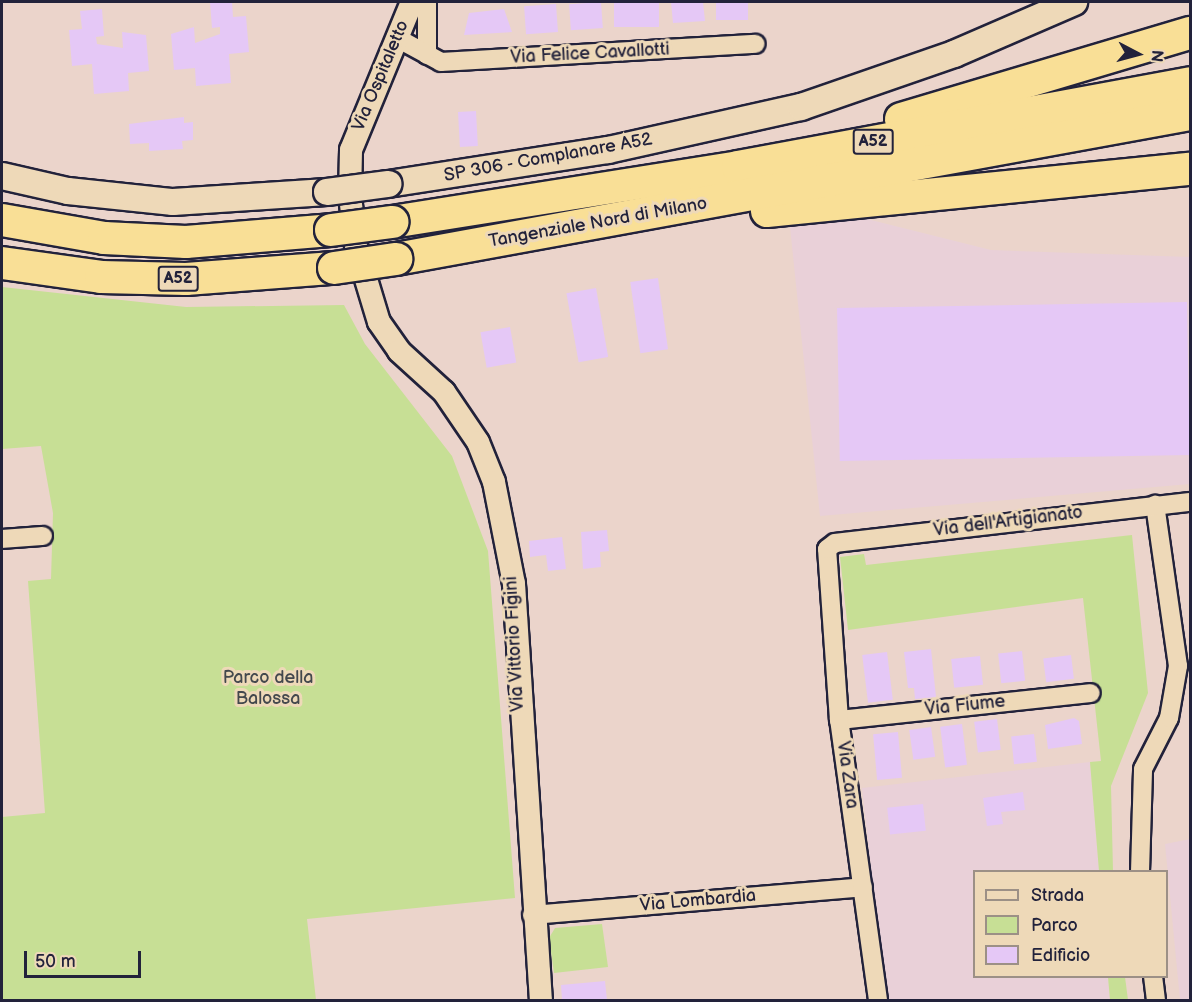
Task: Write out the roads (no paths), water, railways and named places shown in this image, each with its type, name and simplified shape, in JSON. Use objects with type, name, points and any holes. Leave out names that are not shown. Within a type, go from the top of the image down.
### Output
[{"type":"highway","points":[[738,167],[1191,33]]},
{"type":"highway","name":"Tangenziale Nord di Milano","points":[[2,220],[104,238],[186,242],[331,230],[738,167],[1191,83]]},
{"type":"highway","name":"Tangenziale Nord di Milano","points":[[2,263],[101,277],[186,279],[334,268],[557,231],[1191,114]]},
{"type":"highway","points":[[557,231],[1191,169]]},
{"type":"main road","name":"SP 306 - Complanare A52","points":[[2,176],[68,191],[173,202],[327,192],[598,152],[801,107],[954,54],[1074,2]]},
{"type":"street","name":"Via Ospitaletto","points":[[367,294],[356,246],[350,160],[361,117],[412,2]]},
{"type":"street","points":[[427,2],[427,55]]},
{"type":"street","name":"Via Felice Cavallotti","points":[[397,38],[441,62],[755,44]]},
{"type":"street","name":"Via Vittorio Figini","points":[[367,294],[399,351],[444,392],[478,442],[494,482],[514,584],[532,915],[541,1000]]},
{"type":"street","name":"Via dell'Artigianato","points":[[827,549],[835,543],[1191,502]]},
{"type":"street","points":[[1140,870],[1143,769],[1169,718],[1178,666],[1155,505]]},
{"type":"street","points":[[2,539],[43,536]]},
{"type":"street","name":"Via Zara","points":[[827,549],[839,720],[878,1000]]},
{"type":"street","name":"Via Fiume","points":[[839,720],[1091,693]]},
{"type":"street","name":"Via Lombardia","points":[[532,915],[863,887]]},
{"type":"street","points":[[1153,978],[1156,1000]]},
{"type":"park label","name":"Parco della Balossa","points":[[268,689]]}]
